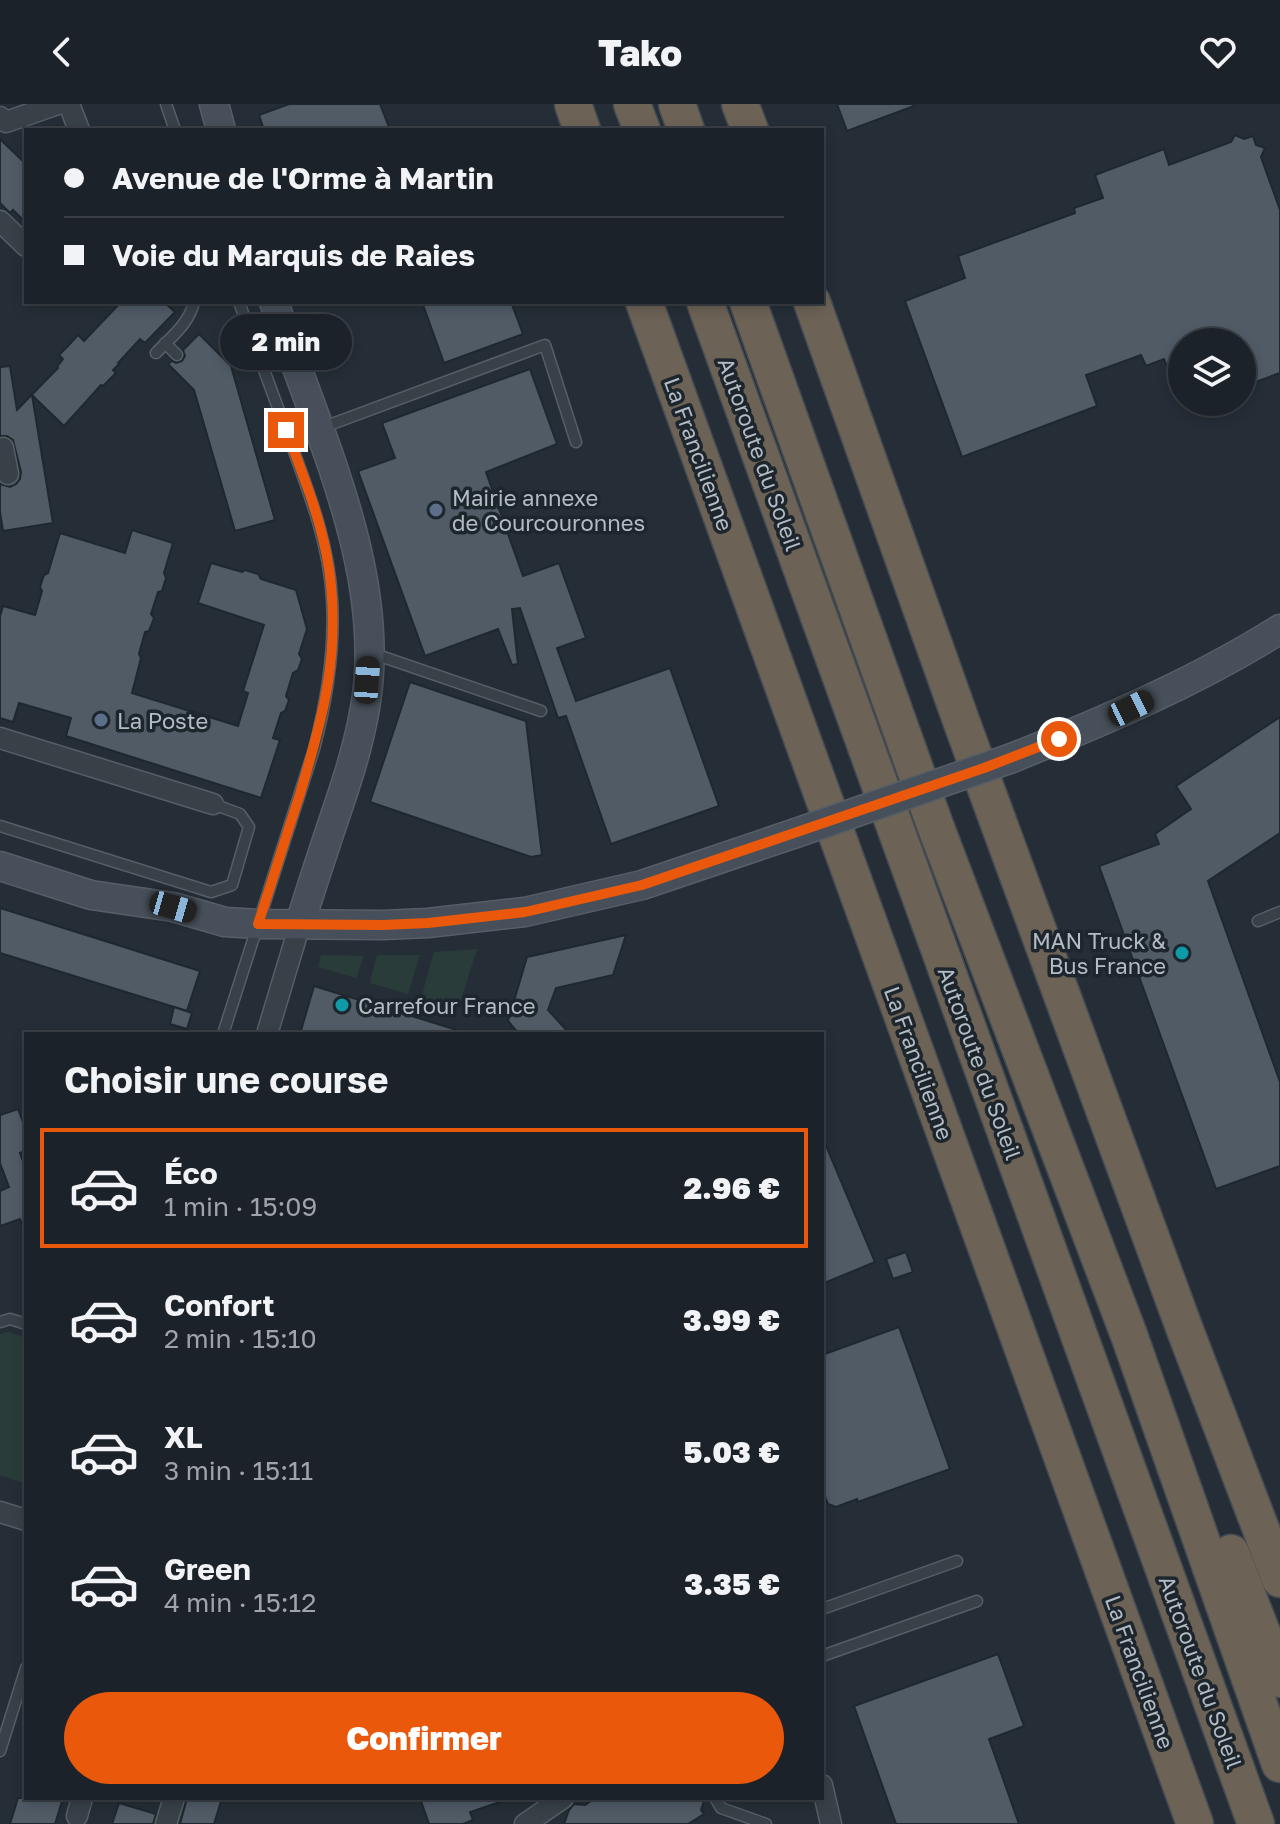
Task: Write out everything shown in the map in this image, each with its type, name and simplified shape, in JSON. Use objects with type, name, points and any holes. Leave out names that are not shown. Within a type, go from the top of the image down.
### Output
[{"type":"highway","points":[[573,104],[581,128]]},
{"type":"highway","points":[[632,104],[641,128]]},
{"type":"highway","points":[[677,104],[685,128]]},
{"type":"highway","points":[[740,104],[749,128]]},
{"type":"highway","name":"La Francilienne","points":[[645,304],[1195,1824]]},
{"type":"highway","name":"Autoroute du Soleil","points":[[706,304],[1256,1824]]},
{"type":"highway","name":"Autoroute du Soleil","points":[[749,304],[935,825],[1129,1335],[1280,1764]]},
{"type":"highway","points":[[813,304],[963,726],[1280,1579]]},
{"type":"highway","points":[[1129,1335],[1173,1403],[1280,1679]]},
{"type":"main road","points":[[275,304],[356,544],[367,601],[369,655],[366,705],[355,755],[300,924]]},
{"type":"main road","points":[[0,866],[91,895],[160,905],[225,922],[428,923],[525,912],[642,885],[1012,758],[1106,720],[1239,655],[1280,629]]},
{"type":"street","points":[[0,117],[6,122],[58,104]]},
{"type":"street","points":[[69,104],[78,128]]},
{"type":"street","points":[[0,221],[22,244]]},
{"type":"street","points":[[0,449],[3,448],[8,474]]},
{"type":"street","points":[[0,739],[213,804]]},
{"type":"street","points":[[268,1032],[300,924]]},
{"type":"street","points":[[0,1512],[24,1519]]},
{"type":"street","points":[[824,1794],[831,1824]]},
{"type":"street","points":[[166,1824],[173,1800]]},
{"type":"street","points":[[525,1824],[560,1800]]},
{"type":"lane","points":[[166,104],[174,128]]},
{"type":"lane","points":[[156,353],[186,322],[193,304]]},
{"type":"lane","points":[[224,1032],[324,713],[333,635],[332,597],[324,540],[240,304]]},
{"type":"lane","points":[[165,343],[177,355]]},
{"type":"lane","points":[[319,428],[545,345],[576,442]]},
{"type":"lane","points":[[369,655],[383,657],[541,711]]},
{"type":"lane","points":[[0,826],[211,892],[232,885],[249,827],[240,814],[213,804]]},
{"type":"lane","points":[[1258,921],[1280,912]]},
{"type":"lane","points":[[0,1322],[10,1319],[24,1323]]},
{"type":"lane","points":[[824,1608],[957,1561]]},
{"type":"lane","points":[[824,1655],[977,1601]]},
{"type":"lane","points":[[0,1751],[24,1674]]},
{"type":"lane","points":[[716,1800],[721,1808],[766,1824]]},
{"type":"shaded area","points":[[477,949],[458,1009],[421,998],[434,952]]},
{"type":"shaded area","points":[[321,955],[364,956],[356,978],[318,967]]},
{"type":"shaded area","points":[[377,955],[420,955],[408,994],[370,983]]},
{"type":"shaded area","points":[[8,1332],[24,1337],[24,1483],[0,1475],[0,1334]]},
{"type":"building","points":[[289,104],[380,104],[389,128],[263,128],[259,115]]},
{"type":"building","points":[[837,104],[914,104],[914,106],[847,131]]},
{"type":"building","points":[[1235,135],[1244,139],[1253,136],[1256,145],[1265,148],[1261,157],[1280,210],[1280,373],[1256,382],[1256,328],[1168,328],[1168,370],[1164,359],[1146,366],[1141,355],[1086,375],[1097,406],[962,457],[905,301],[965,278],[958,256],[1075,213],[1074,208],[1103,198],[1095,175],[1164,149],[1169,165],[1231,142]]},
{"type":"building","points":[[0,139],[24,162],[24,221],[0,203]]},
{"type":"building","points":[[119,304],[166,304],[175,312],[145,343],[140,339],[113,370],[116,373],[64,426],[32,395],[53,523],[3,531],[0,484],[10,487],[16,484],[21,472],[13,440],[0,436],[0,367],[10,366],[17,410],[58,368],[63,359],[59,355],[78,335],[84,341]]},
{"type":"building","points":[[423,304],[512,304],[523,334],[444,363]]},
{"type":"building","points":[[199,334],[231,366],[275,520],[235,531],[194,390],[168,364],[182,361],[185,356],[183,350]]},
{"type":"building","name":"Mairie annexe de Courcouronnes","points":[[530,369],[557,444],[486,472],[523,576],[559,563],[586,638],[557,648],[576,701],[670,668],[719,806],[611,844],[566,716],[558,718],[520,608],[512,609],[518,664],[512,665],[498,629],[425,656],[358,471],[395,458],[382,423]]},
{"type":"building","points":[[132,530],[173,543],[162,591],[158,592],[151,614],[154,618],[149,631],[145,632],[132,693],[238,726],[248,693],[243,691],[264,625],[198,603],[211,563],[258,574],[261,579],[296,590],[307,629],[299,654],[302,659],[298,670],[293,673],[286,696],[289,700],[273,738],[280,740],[261,798],[66,736],[71,718],[19,703],[13,722],[0,718],[0,616],[3,606],[35,615],[42,591],[40,587],[44,575],[48,573],[60,533],[125,553]]},
{"type":"building","points":[[410,682],[526,721],[542,855],[531,857],[370,802]]},
{"type":"building","name":"MAN Truck & Bus France","points":[[1280,717],[1280,833],[1208,881],[1280,1082],[1280,1166],[1216,1189],[1099,866],[1159,844],[1155,834],[1191,809],[1176,786]]},
{"type":"building","points":[[0,908],[200,971],[187,1011],[0,953]]},
{"type":"building","points":[[626,935],[613,975],[556,988],[548,1010],[568,1032],[517,1032],[508,1021],[527,957]]},
{"type":"building","name":"Carrefour France","points":[[314,986],[457,1030],[457,1032],[301,1032]]},
{"type":"building","points":[[174,1007],[192,1013],[187,1029],[170,1024]]},
{"type":"building","points":[[18,1109],[24,1125],[24,1152],[20,1153],[24,1164],[24,1229],[20,1219],[0,1226],[0,1191],[9,1187],[0,1163],[0,1115]]},
{"type":"building","points":[[824,1141],[875,1262],[824,1283]]},
{"type":"building","points":[[906,1252],[913,1272],[893,1279],[886,1259]]},
{"type":"building","points":[[899,1327],[950,1469],[858,1502],[857,1499],[836,1507],[828,1504],[824,1494],[824,1354]]},
{"type":"building","points":[[998,1654],[1024,1726],[989,1739],[1019,1824],[896,1824],[854,1706]]},
{"type":"building","points":[[18,1798],[62,1800],[55,1824],[10,1824]]},
{"type":"building","points":[[186,1800],[221,1800],[214,1824],[180,1824]]},
{"type":"building","points":[[421,1800],[503,1801],[470,1812],[473,1820],[463,1824],[429,1824]]},
{"type":"building","points":[[592,1800],[704,1800],[701,1810],[704,1814],[688,1824],[564,1824],[574,1804],[585,1805]]},
{"type":"building","points":[[119,1803],[156,1814],[153,1824],[112,1824]]},
{"type":"place","name":"Mairie annexe de Courcouronnes","points":[[436,510]]},
{"type":"place","name":"La Poste","points":[[101,720]]},
{"type":"place","name":"MAN Truck & Bus France","points":[[1182,953]]},
{"type":"place","name":"Carrefour France","points":[[342,1005]]},
{"type":"route","points":[[286,430],[324,540],[332,597],[333,635],[324,713],[258,924],[383,925],[475,919],[525,912],[642,885],[984,768],[1059,739]]}]
